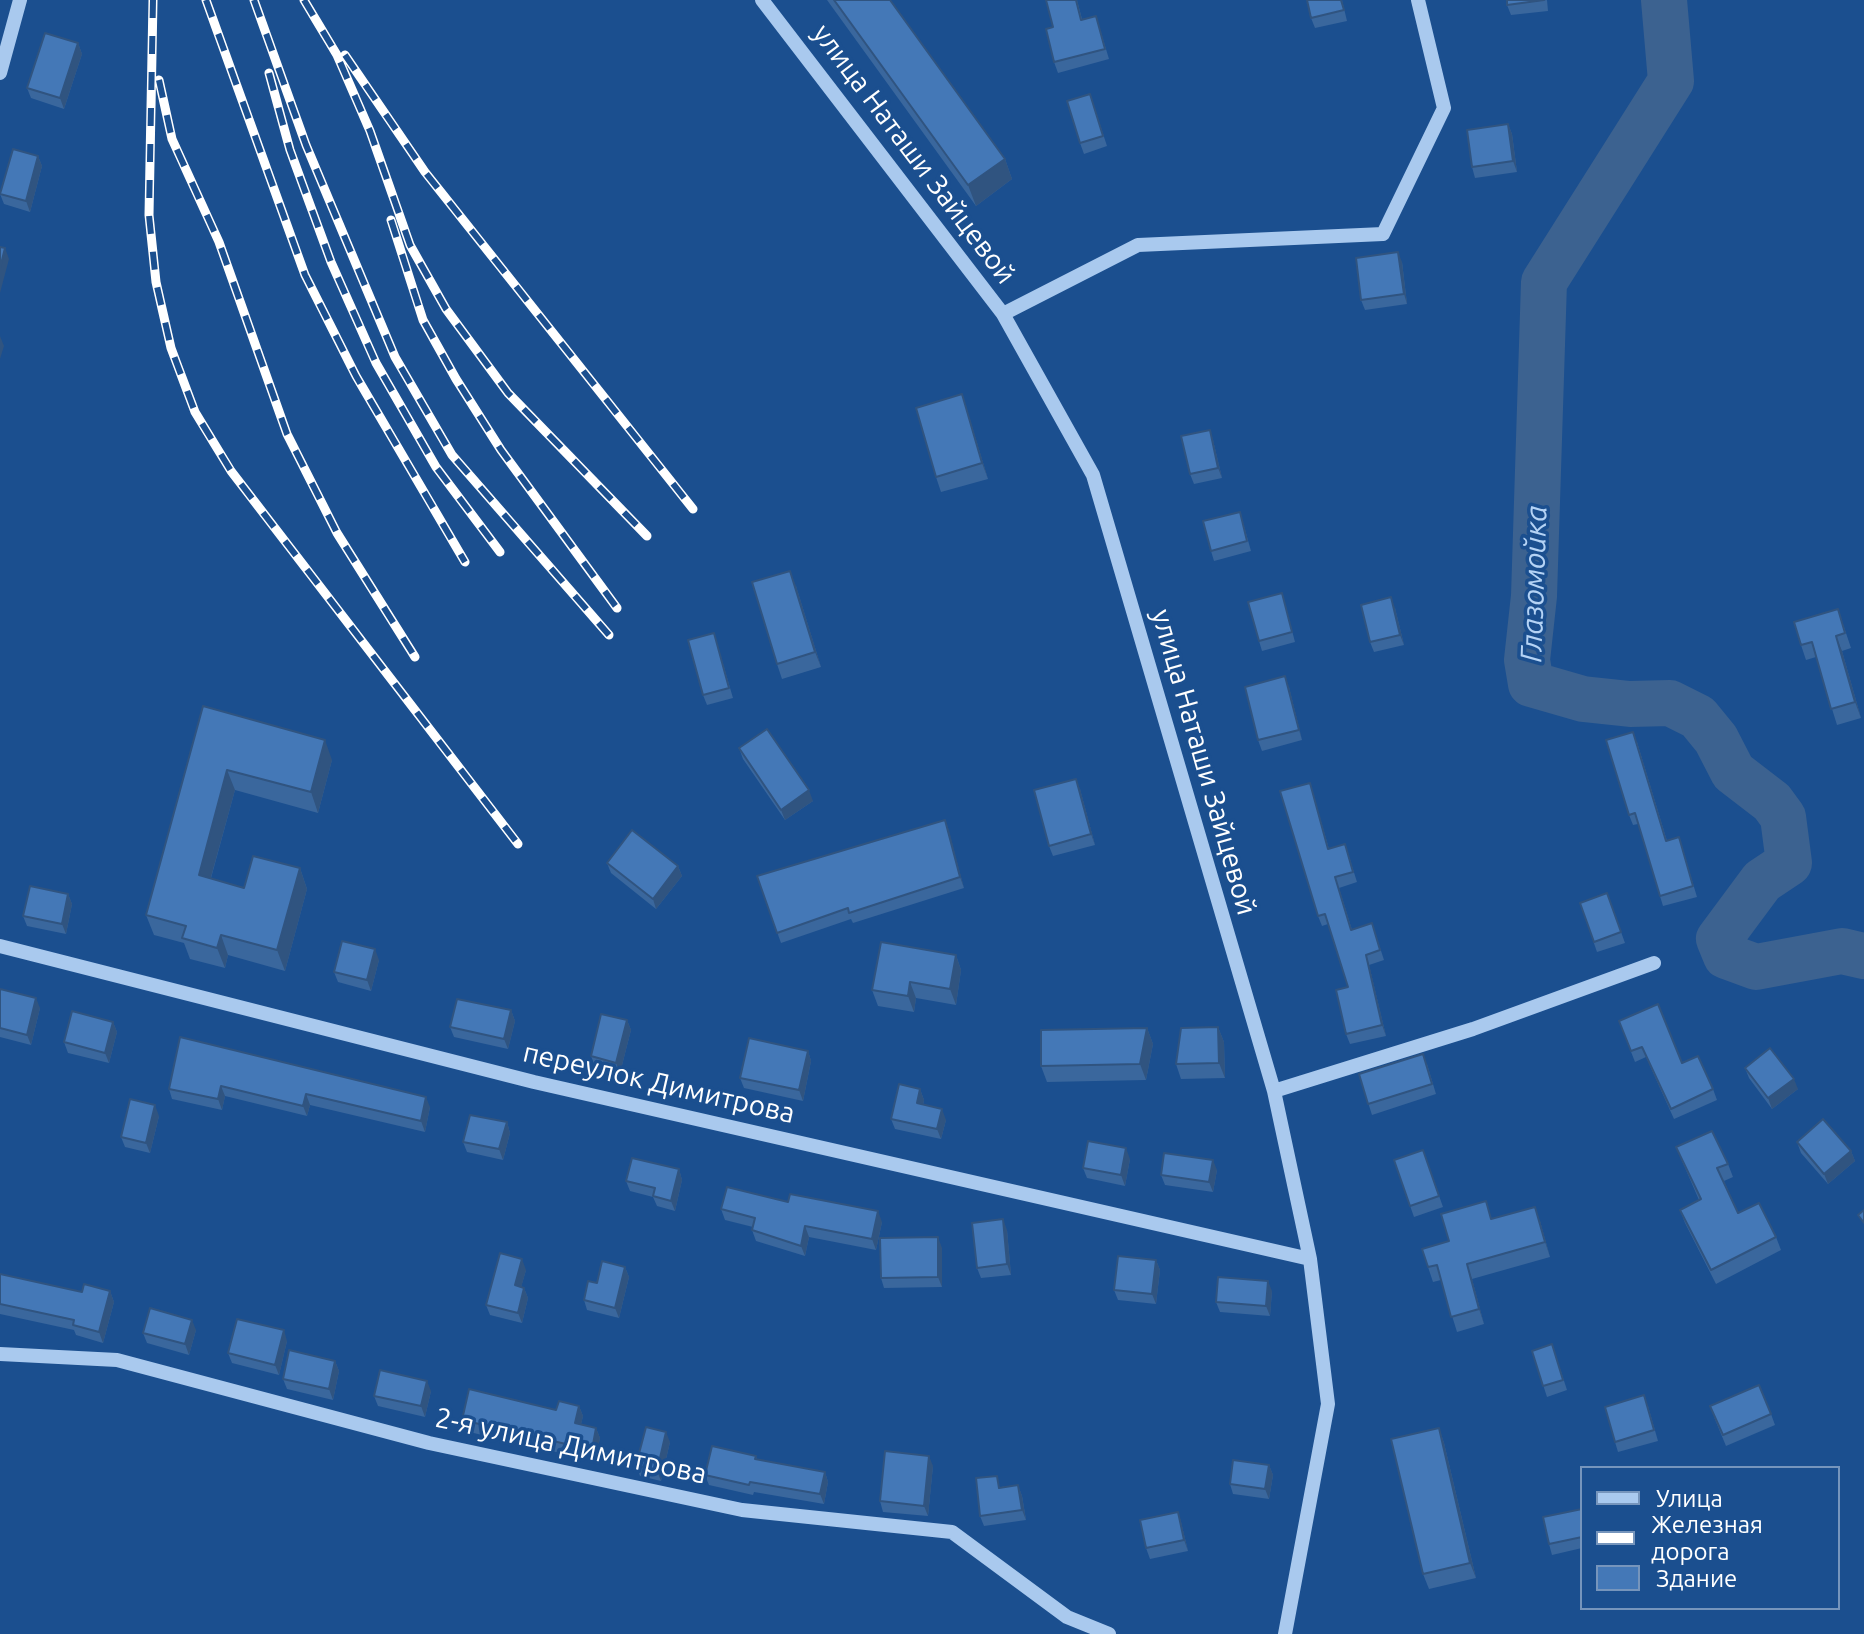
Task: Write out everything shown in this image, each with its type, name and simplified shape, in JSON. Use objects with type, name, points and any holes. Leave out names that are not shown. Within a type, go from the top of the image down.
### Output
[{"type":"street","points":[[0,73],[20,0]]},
{"type":"street","name":"улица Наташи Зайцевой","points":[[762,0],[1003,314],[1093,475],[1274,1091],[1310,1259],[1328,1404],[1285,1634]]},
{"type":"street","points":[[1003,314],[1138,245],[1383,234],[1444,108],[1418,0]]},
{"type":"street","name":"переулок Димитрова","points":[[0,946],[534,1082],[1310,1259]]},
{"type":"street","points":[[1274,1091],[1473,1029],[1654,963]]},
{"type":"street","name":"2-я улица Димитрова","points":[[0,1354],[117,1360],[429,1443],[742,1510],[952,1532],[1067,1617],[1109,1634]]},
{"type":"building","points":[[834,0],[890,0],[1005,159],[968,185]]},
{"type":"building","points":[[1046,0],[1076,0],[1081,20],[1096,16],[1105,49],[1054,62],[1046,29],[1053,27]]},
{"type":"building","points":[[1307,0],[1341,0],[1344,10],[1311,18]]},
{"type":"building","points":[[1507,0],[1544,0],[1507,5]]},
{"type":"building","points":[[45,33],[78,43],[60,98],[27,88]]},
{"type":"building","points":[[1090,94],[1103,136],[1080,143],[1067,101]]},
{"type":"building","points":[[1508,124],[1513,161],[1472,167],[1467,130]]},
{"type":"building","points":[[13,149],[38,156],[26,201],[0,194]]},
{"type":"building","points":[[0,247],[5,248],[0,268]]},
{"type":"building","points":[[1398,252],[1404,294],[1361,300],[1356,258]]},
{"type":"building","points":[[962,394],[982,463],[936,477],[916,408]]},
{"type":"building","points":[[1210,430],[1218,468],[1190,474],[1181,436]]},
{"type":"building","points":[[1240,512],[1247,541],[1211,551],[1203,521]]},
{"type":"building","points":[[790,571],[815,652],[777,664],[752,582]]},
{"type":"building","points":[[1282,593],[1292,632],[1259,641],[1248,602]]},
{"type":"building","points":[[1391,597],[1400,635],[1370,642],[1361,605]]},
{"type":"building","points":[[1838,609],[1845,633],[1836,636],[1855,702],[1831,709],[1812,642],[1801,645],[1794,622]]},
{"type":"building","points":[[714,633],[729,688],[703,695],[688,640]]},
{"type":"building","points":[[1285,676],[1299,730],[1258,740],[1245,687]]},
{"type":"building","points":[[203,706],[325,740],[311,792],[227,770],[199,875],[244,888],[253,856],[300,868],[277,950],[221,935],[217,948],[182,938],[186,926],[146,915]]},
{"type":"building","points":[[767,729],[809,790],[781,810],[739,748]]},
{"type":"building","points":[[1633,732],[1666,841],[1679,837],[1693,886],[1660,896],[1635,813],[1629,815],[1606,740]]},
{"type":"building","points":[[1076,779],[1091,834],[1049,846],[1034,790]]},
{"type":"building","points":[[1310,783],[1328,849],[1345,844],[1353,872],[1335,877],[1351,930],[1372,923],[1380,950],[1366,955],[1382,1025],[1346,1034],[1336,990],[1348,987],[1325,914],[1318,916],[1280,791]]},
{"type":"building","points":[[945,820],[960,877],[849,913],[848,908],[777,933],[757,876]]},
{"type":"building","points":[[632,830],[678,866],[653,899],[607,863]]},
{"type":"building","points":[[30,886],[68,894],[62,924],[23,916]]},
{"type":"building","points":[[1607,893],[1621,932],[1594,942],[1580,903]]},
{"type":"building","points":[[342,941],[375,949],[367,980],[334,972]]},
{"type":"building","points":[[881,942],[956,955],[950,989],[910,982],[908,996],[872,990]]},
{"type":"building","points":[[0,989],[36,998],[27,1035],[0,1028]]},
{"type":"building","points":[[457,999],[511,1010],[504,1039],[450,1027]]},
{"type":"building","points":[[1658,1004],[1682,1063],[1698,1056],[1713,1089],[1671,1109],[1642,1047],[1631,1051],[1619,1021]]},
{"type":"building","points":[[72,1011],[113,1022],[105,1053],[64,1042]]},
{"type":"building","points":[[601,1014],[627,1020],[616,1063],[591,1056]]},
{"type":"building","points":[[1218,1027],[1219,1063],[1176,1064],[1181,1028]]},
{"type":"building","points":[[1147,1028],[1140,1064],[1041,1066],[1041,1030]]},
{"type":"building","points":[[180,1037],[426,1097],[421,1121],[306,1094],[303,1106],[221,1086],[218,1099],[169,1089]]},
{"type":"building","points":[[749,1038],[808,1051],[799,1090],[740,1078]]},
{"type":"building","points":[[1770,1048],[1794,1079],[1768,1098],[1745,1068]]},
{"type":"building","points":[[1423,1054],[1432,1084],[1368,1104],[1359,1074]]},
{"type":"building","points":[[899,1084],[920,1089],[917,1103],[942,1109],[937,1129],[891,1119]]},
{"type":"building","points":[[130,1099],[155,1105],[146,1143],[121,1137]]},
{"type":"building","points":[[470,1115],[507,1122],[499,1149],[463,1142]]},
{"type":"building","points":[[1823,1119],[1851,1151],[1824,1174],[1797,1142]]},
{"type":"building","points":[[1712,1131],[1728,1164],[1717,1168],[1738,1213],[1759,1203],[1776,1237],[1711,1270],[1680,1210],[1701,1199],[1676,1147]]},
{"type":"building","points":[[1088,1141],[1126,1148],[1121,1175],[1083,1168]]},
{"type":"building","points":[[1423,1150],[1439,1196],[1410,1206],[1394,1160]]},
{"type":"building","points":[[1164,1153],[1213,1160],[1209,1182],[1161,1175]]},
{"type":"building","points":[[632,1158],[679,1169],[671,1201],[653,1196],[655,1188],[626,1181]]},
{"type":"building","points":[[727,1187],[788,1202],[790,1194],[878,1211],[872,1239],[805,1226],[801,1246],[752,1230],[755,1218],[721,1209]]},
{"type":"building","points":[[1486,1201],[1491,1219],[1535,1207],[1545,1242],[1467,1264],[1479,1309],[1451,1317],[1437,1265],[1428,1267],[1422,1249],[1449,1241],[1441,1214]]},
{"type":"building","points":[[1003,1219],[1007,1264],[977,1268],[972,1223]]},
{"type":"building","points":[[938,1237],[938,1277],[881,1278],[880,1238]]},
{"type":"building","points":[[500,1253],[522,1259],[515,1285],[524,1288],[518,1313],[486,1305]]},
{"type":"building","points":[[1118,1256],[1156,1260],[1152,1294],[1114,1290]]},
{"type":"building","points":[[602,1261],[625,1267],[615,1308],[584,1300],[588,1281],[597,1283]]},
{"type":"building","points":[[0,1274],[82,1292],[84,1284],[110,1291],[99,1332],[73,1325],[74,1320],[0,1304]]},
{"type":"building","points":[[1218,1277],[1268,1281],[1266,1306],[1216,1302]]},
{"type":"building","points":[[150,1308],[192,1320],[185,1344],[143,1333]]},
{"type":"building","points":[[237,1319],[284,1330],[275,1365],[228,1353]]},
{"type":"building","points":[[1552,1344],[1563,1380],[1543,1386],[1532,1351]]},
{"type":"building","points":[[289,1350],[335,1361],[329,1389],[283,1379]]},
{"type":"building","points":[[380,1370],[427,1381],[421,1406],[374,1396]]},
{"type":"building","points":[[1759,1385],[1771,1414],[1723,1435],[1710,1406]]},
{"type":"building","points":[[469,1389],[556,1410],[559,1401],[579,1406],[575,1423],[596,1428],[592,1450],[462,1420]]},
{"type":"building","points":[[1644,1395],[1654,1430],[1615,1442],[1605,1407]]},
{"type":"building","points":[[646,1427],[666,1432],[657,1471],[636,1465]]},
{"type":"building","points":[[1439,1428],[1470,1563],[1423,1574],[1391,1439]]},
{"type":"building","points":[[712,1446],[756,1456],[755,1459],[825,1472],[820,1494],[750,1482],[749,1485],[705,1475]]},
{"type":"building","points":[[885,1451],[929,1456],[924,1506],[880,1501]]},
{"type":"building","points":[[1233,1460],[1269,1465],[1265,1489],[1230,1484]]},
{"type":"building","points":[[997,1476],[999,1488],[1018,1485],[1022,1510],[980,1516],[976,1478]]},
{"type":"building","points":[[1580,1509],[1580,1537],[1549,1544],[1543,1517]]},
{"type":"building","points":[[1178,1512],[1184,1540],[1146,1548],[1140,1520]]},
{"type":"waterway","name":"Глазомойка","points":[[1664,0],[1671,81],[1544,282],[1534,596],[1527,660],[1531,684],[1583,699],[1630,704],[1670,703],[1698,717],[1716,739],[1733,772],[1772,802],[1783,817],[1789,863],[1762,881],[1719,939],[1726,956],[1756,967],[1842,951],[1864,956]]},
{"type":"railway","points":[[153,0],[149,215],[156,282],[171,348],[195,412],[231,471],[518,844]]},
{"type":"railway","points":[[206,0],[305,275],[356,376],[465,562]]},
{"type":"railway","points":[[254,0],[306,145],[395,357],[452,455],[609,635]]},
{"type":"railway","points":[[304,0],[337,55],[370,131],[410,245],[446,309],[508,393],[647,536]]},
{"type":"railway","points":[[345,55],[425,172],[693,509]]},
{"type":"railway","points":[[269,73],[290,150],[331,262],[376,363],[436,467],[500,552]]},
{"type":"railway","points":[[159,80],[172,139],[219,242],[287,434],[337,533],[415,657]]},
{"type":"railway","points":[[391,220],[423,320],[456,379],[501,450],[617,608]]}]
